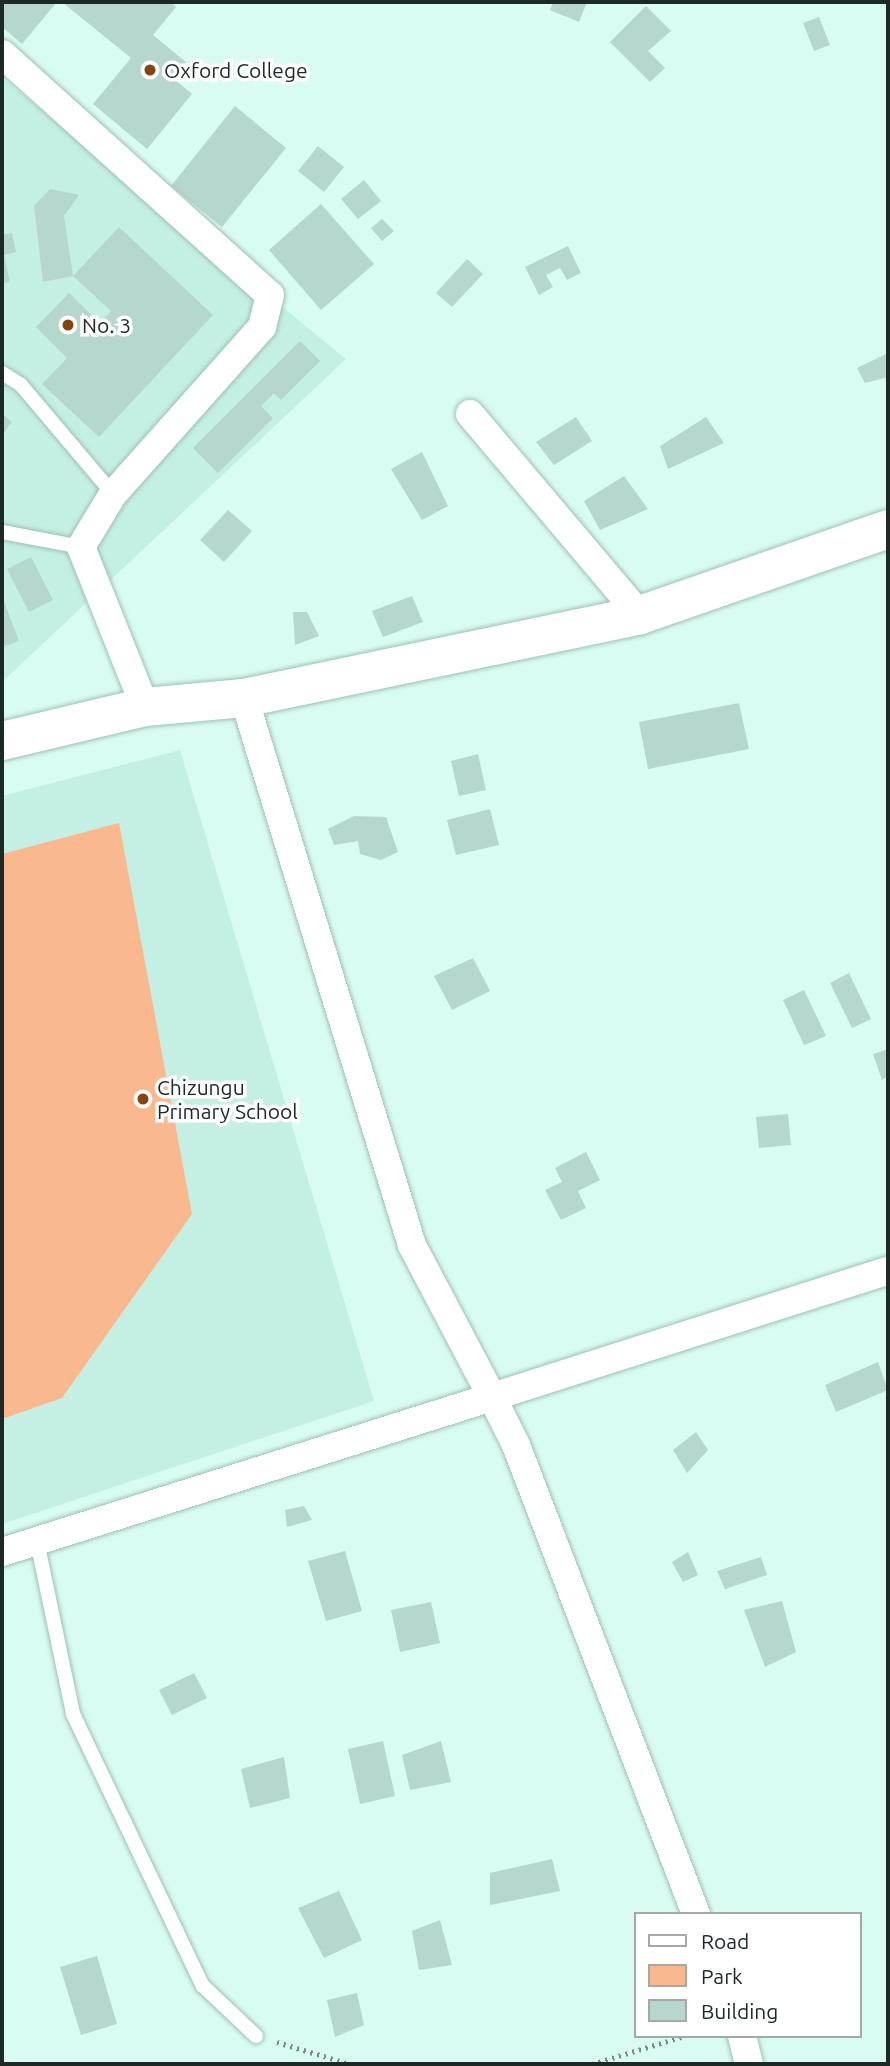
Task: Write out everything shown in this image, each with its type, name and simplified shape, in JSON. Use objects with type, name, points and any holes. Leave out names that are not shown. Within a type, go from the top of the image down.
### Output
[{"type":"street","points":[[2,54],[270,295],[262,327],[113,494],[81,547],[145,707]]},
{"type":"street","points":[[470,414],[640,615]]},
{"type":"street","points":[[2,741],[145,707],[244,698],[640,615],[888,529]]},
{"type":"street","points":[[244,698],[412,1245],[516,1445],[695,1912]]},
{"type":"street","points":[[2,1552],[38,1546],[888,1271]]},
{"type":"street","points":[[743,2038],[750,2064]]},
{"type":"lane","points":[[2,373],[21,385],[113,494]]},
{"type":"lane","points":[[2,532],[81,547]]},
{"type":"lane","points":[[38,1546],[73,1713],[203,1986],[256,2036]]},
{"type":"path","points":[[256,2036],[350,2064]]},
{"type":"path","points":[[592,2064],[678,2038]]},
{"type":"shaded area","points":[[2,78],[346,359],[2,682]]},
{"type":"shaded area","name":"Chizungu Primary School","points":[[180,750],[374,1401],[2,1524],[2,796]]},
{"type":"green space","points":[[119,823],[192,1214],[62,1398],[2,1419],[2,854]]},
{"type":"building","points":[[2,2],[57,2],[22,44],[2,27]]},
{"type":"building","name":"Oxford College","points":[[62,2],[170,2],[176,7],[153,35],[186,62],[173,78],[192,94],[147,149],[93,104],[131,58]]},
{"type":"building","points":[[553,2],[587,2],[579,22],[550,10]]},
{"type":"building","points":[[646,6],[671,31],[648,51],[665,68],[650,82],[610,42]]},
{"type":"building","points":[[819,17],[830,45],[814,51],[803,23]]},
{"type":"building","points":[[235,106],[286,148],[222,227],[171,186]]},
{"type":"building","points":[[318,146],[344,167],[324,192],[298,171]]},
{"type":"building","points":[[364,180],[381,201],[358,219],[341,199]]},
{"type":"building","points":[[50,189],[79,195],[64,216],[73,276],[43,282],[34,206]]},
{"type":"building","points":[[321,204],[374,264],[321,310],[269,250]]},
{"type":"building","points":[[382,219],[394,231],[382,241],[371,228]]},
{"type":"building","points":[[119,227],[213,315],[99,437],[42,384],[67,358],[36,327],[69,293],[100,323],[111,311],[73,276]]},
{"type":"building","points":[[12,233],[16,252],[4,255],[10,282],[2,283],[2,235]]},
{"type":"building","points":[[568,246],[581,273],[567,280],[560,268],[546,275],[553,287],[539,295],[525,267]]},
{"type":"building","points":[[467,259],[483,274],[452,307],[436,293]]},
{"type":"building","points":[[300,341],[320,361],[281,400],[274,393],[261,406],[273,418],[218,473],[193,448]]},
{"type":"building","points":[[888,353],[888,377],[865,383],[857,368]]},
{"type":"building","points":[[2,414],[12,422],[2,435]]},
{"type":"building","points":[[576,417],[592,441],[554,465],[536,442]]},
{"type":"building","points":[[706,417],[724,443],[668,469],[660,446]]},
{"type":"building","points":[[422,452],[448,506],[422,520],[391,469]]},
{"type":"building","points":[[624,476],[648,509],[600,530],[584,501]]},
{"type":"building","points":[[228,510],[252,531],[224,562],[200,540]]},
{"type":"building","points":[[31,557],[53,600],[29,612],[7,569]]},
{"type":"building","points":[[2,596],[19,641],[2,647]]},
{"type":"building","points":[[412,596],[423,622],[383,637],[372,611]]},
{"type":"building","points":[[293,612],[307,612],[319,636],[295,645]]},
{"type":"building","points":[[739,703],[749,749],[648,769],[639,722]]},
{"type":"building","points":[[478,754],[486,790],[459,796],[451,761]]},
{"type":"building","points":[[490,809],[499,845],[456,855],[447,820]]},
{"type":"building","points":[[354,816],[386,817],[398,852],[381,860],[360,854],[358,841],[334,845],[328,829]]},
{"type":"building","points":[[473,958],[490,991],[452,1010],[434,976]]},
{"type":"building","points":[[849,973],[871,1019],[852,1028],[830,983]]},
{"type":"building","points":[[804,990],[826,1036],[804,1045],[783,1000]]},
{"type":"building","points":[[888,1049],[888,1076],[882,1080],[873,1054]]},
{"type":"building","points":[[788,1114],[791,1145],[759,1148],[756,1117]]},
{"type":"building","points":[[586,1152],[600,1180],[578,1191],[586,1208],[561,1220],[545,1190],[562,1182],[555,1168]]},
{"type":"building","points":[[878,1362],[888,1390],[836,1412],[825,1385]]},
{"type":"building","points":[[696,1432],[708,1450],[687,1473],[673,1450]]},
{"type":"building","points":[[304,1506],[312,1520],[287,1527],[285,1510]]},
{"type":"building","points":[[345,1551],[362,1611],[326,1621],[308,1561]]},
{"type":"building","points":[[688,1552],[698,1575],[683,1582],[672,1562]]},
{"type":"building","points":[[761,1557],[767,1575],[725,1589],[717,1571]]},
{"type":"building","points":[[782,1601],[796,1652],[765,1667],[744,1610]]},
{"type":"building","points":[[431,1602],[440,1643],[400,1652],[391,1610]]},
{"type":"building","points":[[194,1673],[207,1698],[172,1715],[159,1690]]},
{"type":"building","points":[[383,1741],[395,1796],[360,1804],[348,1749]]},
{"type":"building","points":[[441,1741],[451,1782],[410,1790],[402,1755]]},
{"type":"building","points":[[284,1757],[290,1798],[250,1808],[241,1769]]},
{"type":"building","points":[[552,1859],[560,1891],[490,1905],[490,1873]]},
{"type":"building","points":[[339,1891],[362,1940],[324,1958],[298,1908]]},
{"type":"building","points":[[440,1920],[452,1965],[419,1970],[412,1931]]},
{"type":"building","points":[[97,1956],[117,2024],[81,2035],[60,1967]]},
{"type":"building","points":[[357,1993],[364,2025],[335,2037],[327,2000]]},
{"type":"place","name":"Oxford College","points":[[150,70]]},
{"type":"place","name":"No. 3","points":[[68,325]]},
{"type":"place","name":"Chizungu Primary School","points":[[143,1099]]}]
